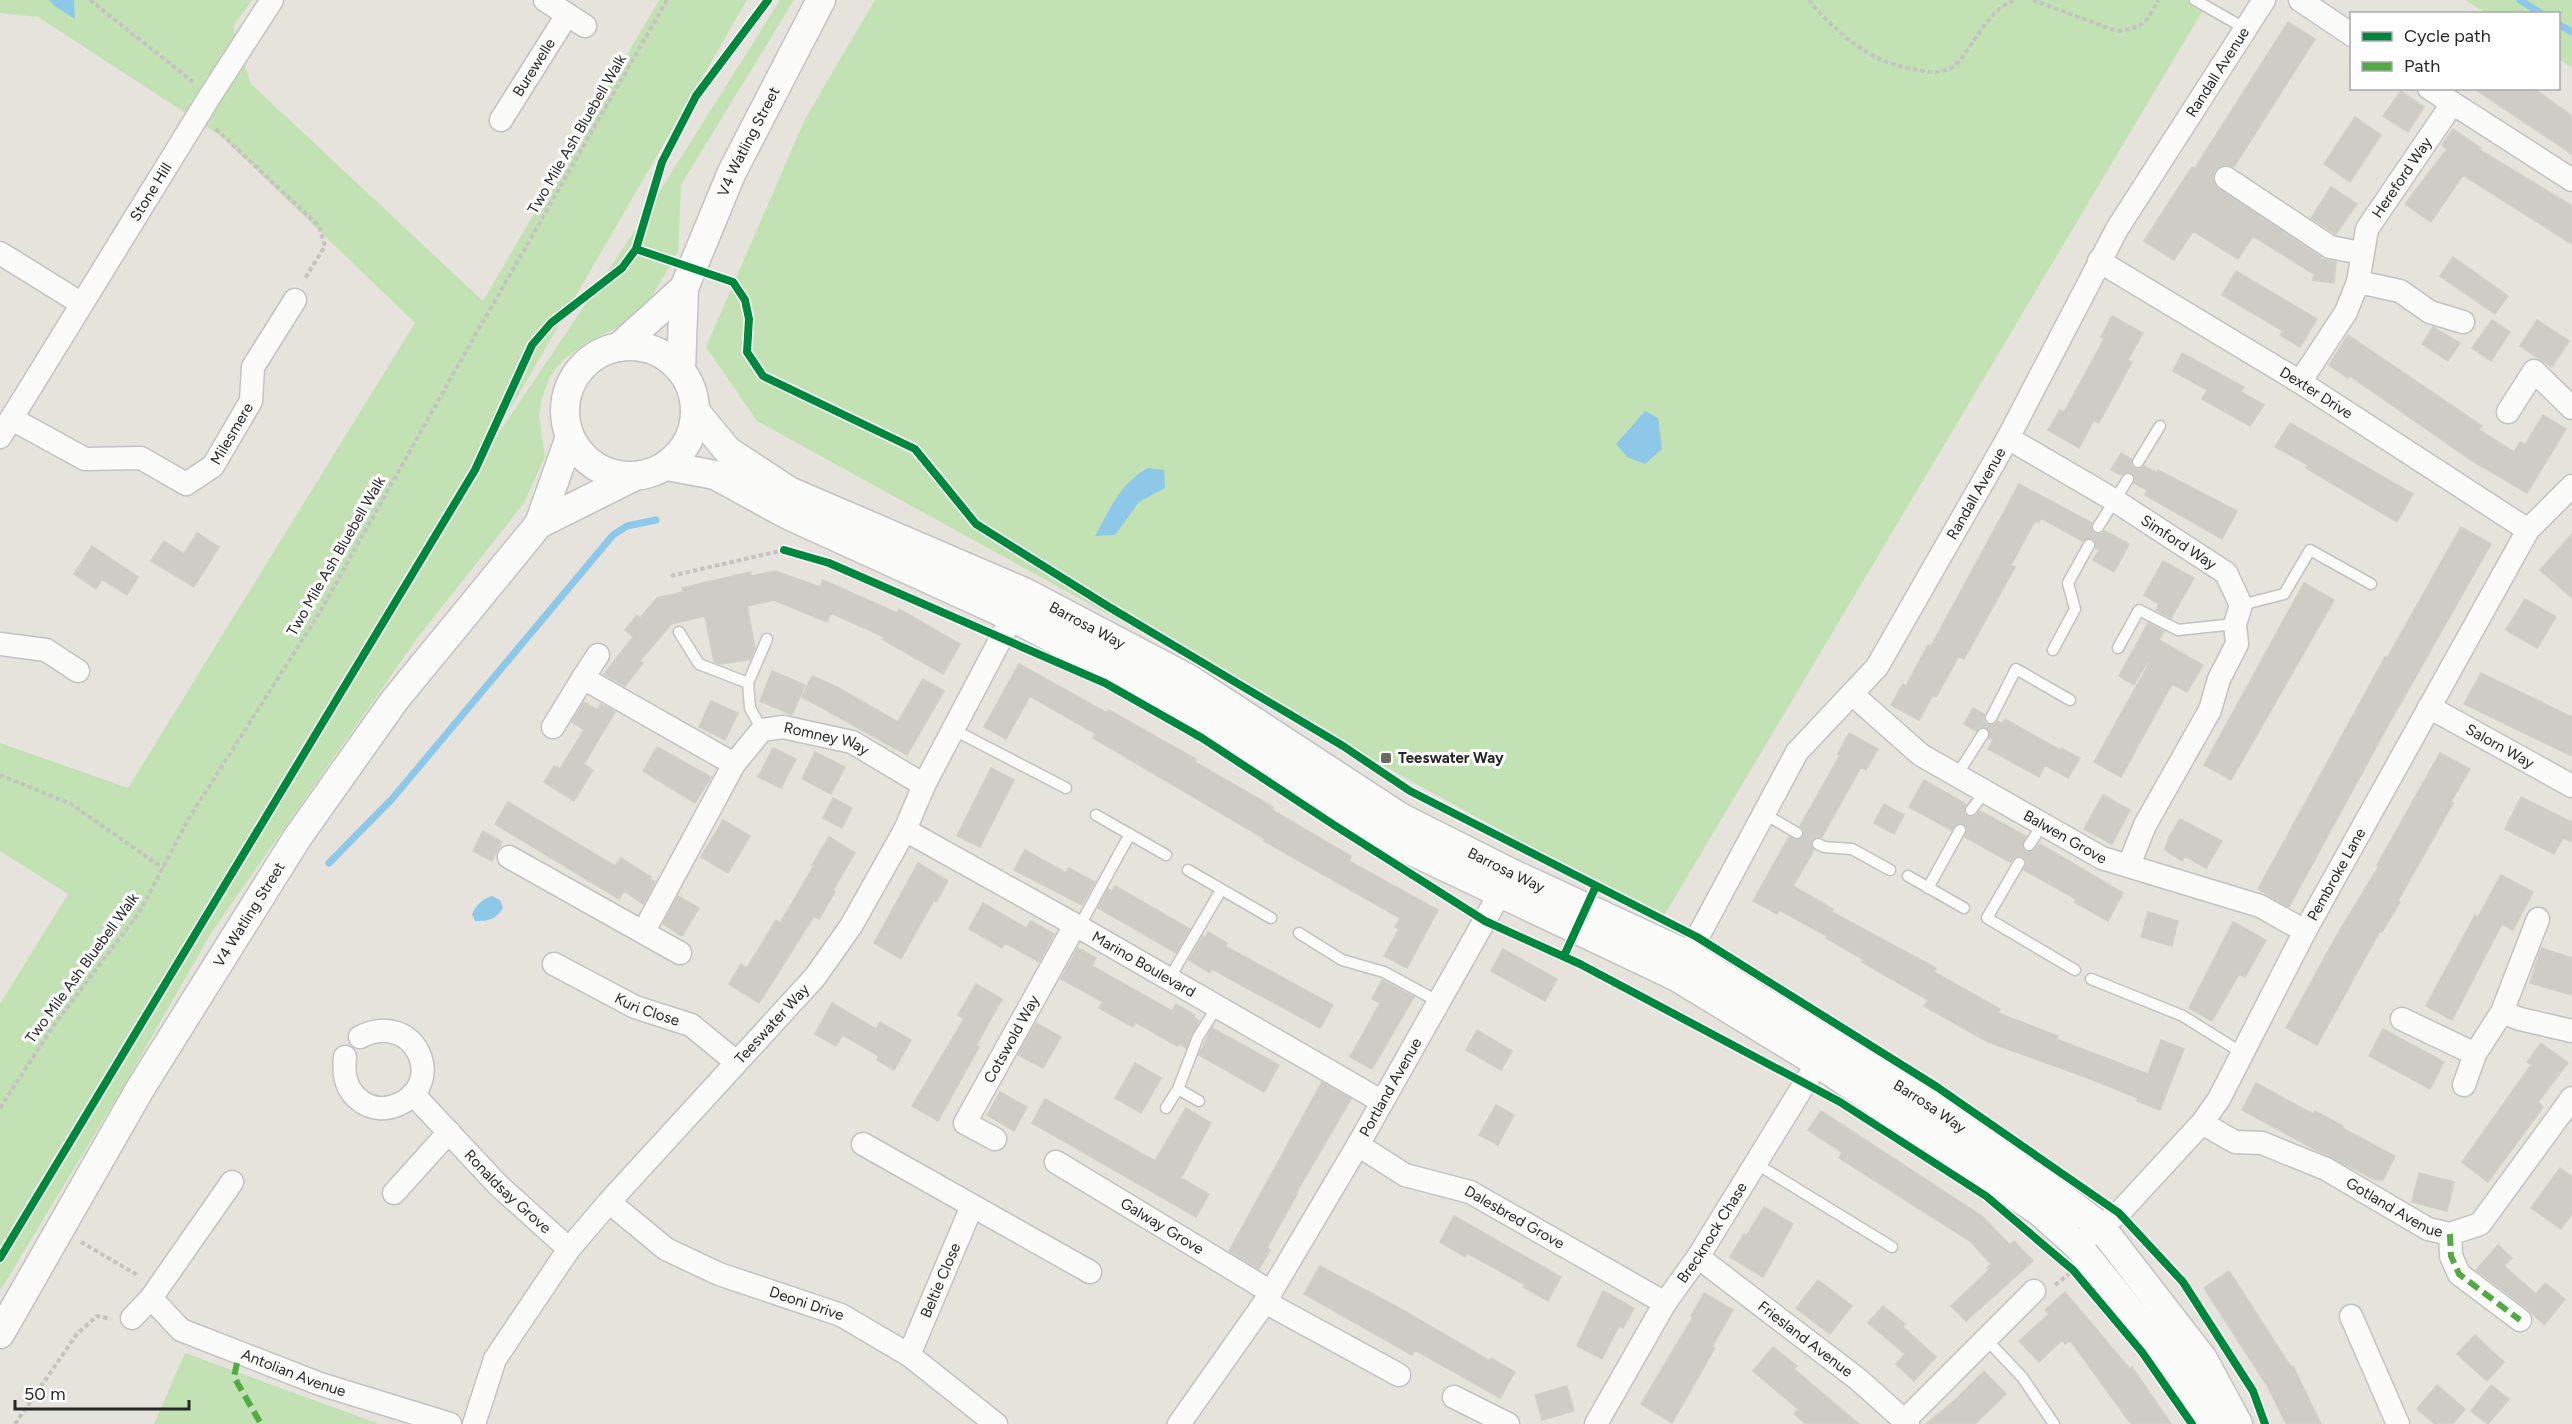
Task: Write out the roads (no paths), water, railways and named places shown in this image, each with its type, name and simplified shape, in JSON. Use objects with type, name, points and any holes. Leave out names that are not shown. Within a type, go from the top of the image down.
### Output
[{"type":"street","name":"Stone Hill","points":[[82,304],[204,104],[272,0]]},
{"type":"street","name":"Burewelle","points":[[501,120],[576,21],[545,0]]},
{"type":"street","name":"V4 Watling Street","points":[[681,370],[684,288],[732,172],[820,0]]},
{"type":"street","name":"Randall Avenue","points":[[1682,966],[1797,752],[1876,667],[2008,438],[2117,229],[2264,0]]},
{"type":"street","points":[[2300,0],[2350,34]]},
{"type":"street","points":[[2432,90],[2572,180]]},
{"type":"street","name":"Hereford Way","points":[[2300,382],[2346,312],[2358,282],[2361,253],[2367,229],[2452,104]]},
{"type":"street","points":[[2226,178],[2330,247],[2361,253]]},
{"type":"street","points":[[0,253],[82,304]]},
{"type":"street","name":"Dexter Drive","points":[[2099,261],[2300,382],[2528,530]]},
{"type":"street","points":[[2358,282],[2400,291],[2430,312],[2463,322]]},
{"type":"street","name":"V4 Watling Street","points":[[619,346],[684,288]]},
{"type":"street","name":"Milesmere","points":[[82,304],[6,428],[85,459],[141,458],[186,484],[213,466],[251,401],[253,367],[295,300]]},
{"type":"street","points":[[619,346],[633,346],[659,352],[681,370],[694,396],[693,427],[688,442],[667,466],[651,474],[633,477],[610,473],[589,462],[570,437],[565,421],[565,404],[569,388],[577,373],[588,360],[603,351],[619,346]]},
{"type":"street","points":[[2508,412],[2534,371],[2572,408]]},
{"type":"street","name":"Barrosa Way","points":[[695,411],[728,451],[789,491],[1024,592],[1189,679],[1505,883]]},
{"type":"street","name":"V4 Watling Street","points":[[0,1334],[140,1089],[297,838],[394,701],[539,524],[570,437]]},
{"type":"street","name":"Simford Way","points":[[2008,438],[2114,500],[2226,573],[2238,614]]},
{"type":"street","name":"Barrosa Way","points":[[667,466],[715,475],[788,515],[1012,617],[1175,702],[1391,841],[1505,883],[1682,966],[1824,1053],[2038,1211],[2072,1259],[2180,1372],[2208,1424]]},
{"type":"street","name":"V4 Watling Street","points":[[539,524],[633,477]]},
{"type":"street","name":"Pembroke Lane","points":[[2072,1259],[2100,1226],[2119,1213],[2202,1123],[2219,1099],[2305,931],[2528,530],[2572,486]]},
{"type":"street","name":"Teeswater Way","points":[[474,1424],[495,1359],[569,1249],[815,976],[851,926],[905,830],[924,785],[1024,592]]},
{"type":"street","points":[[2129,865],[2145,825],[2210,710],[2218,679],[2237,644],[2238,614]]},
{"type":"street","points":[[0,644],[46,650],[78,671]]},
{"type":"street","points":[[553,727],[598,655]]},
{"type":"street","points":[[583,678],[734,764]]},
{"type":"street","name":"Balwen Grove","points":[[1852,694],[1921,755],[2042,826],[2102,858],[2260,906],[2305,931]]},
{"type":"street","name":"Salorn Way","points":[[2429,707],[2572,786]]},
{"type":"street","name":"Romney Way","points":[[644,931],[734,764],[762,730],[783,727],[852,742],[924,785]]},
{"type":"street","name":"Marino Boulevard","points":[[905,830],[1381,1101]]},
{"type":"street","points":[[509,857],[680,953]]},
{"type":"street","name":"Portland Avenue","points":[[1179,1424],[1268,1297],[1358,1145],[1505,883]]},
{"type":"street","points":[[2464,1085],[2475,1054],[2502,1012],[2538,919]]},
{"type":"street","name":"Cotswold Way","points":[[995,1139],[965,1123],[1077,926]]},
{"type":"street","name":"Kuri Close","points":[[554,964],[635,1007],[691,1025],[736,1062]]},
{"type":"street","points":[[2502,1012],[2520,1019],[2572,1031]]},
{"type":"street","points":[[2402,1019],[2475,1054]]},
{"type":"street","points":[[345,1057],[346,1084],[365,1104],[377,1108],[391,1108],[403,1103],[413,1094],[420,1083],[423,1071],[416,1047],[407,1037],[384,1029],[360,1036]]},
{"type":"street","name":"Barrosa Way","points":[[1824,1053],[1923,1101],[2100,1226],[2203,1359],[2238,1424]]},
{"type":"street","name":"Brecknock Chase","points":[[1596,1424],[1665,1303],[1698,1257],[1824,1053]]},
{"type":"street","name":"Ronaldsay Grove","points":[[413,1094],[498,1185],[569,1249]]},
{"type":"street","name":"Gotland Avenue","points":[[2202,1123],[2235,1142],[2262,1143],[2326,1168],[2428,1229],[2450,1234],[2480,1224],[2572,1098]]},
{"type":"street","points":[[394,1193],[449,1132]]},
{"type":"street","points":[[862,1144],[1090,1272]]},
{"type":"street","name":"Dalesbred Grove","points":[[1358,1145],[1405,1175],[1470,1192],[1665,1303]]},
{"type":"street","name":"Galway Grove","points":[[1056,1162],[1268,1297]]},
{"type":"street","points":[[125,1319],[151,1298],[232,1182]]},
{"type":"street","name":"Deoni Drive","points":[[609,1202],[666,1249],[719,1274],[841,1316],[909,1355],[996,1424]]},
{"type":"street","name":"Beltie Close","points":[[909,1355],[972,1206]]},
{"type":"street","points":[[2450,1234],[2451,1256],[2459,1274],[2520,1320]]},
{"type":"street","name":"Friesland Avenue","points":[[1698,1257],[1859,1380],[1907,1422]]},
{"type":"street","points":[[1907,1422],[2034,1290]]},
{"type":"street","points":[[1268,1297],[1399,1376]]},
{"type":"street","name":"Antolian Avenue","points":[[151,1298],[181,1330],[320,1384],[450,1424]]},
{"type":"street","points":[[2351,1316],[2398,1424]]},
{"type":"street","points":[[1454,1396],[1509,1424]]},
{"type":"lane","points":[[2195,0],[2247,29]]},
{"type":"lane","points":[[2138,462],[2160,426]]},
{"type":"lane","points":[[2098,527],[2128,479]]},
{"type":"lane","points":[[2053,650],[2075,609],[2068,583],[2089,545]]},
{"type":"lane","points":[[2118,648],[2139,610],[2178,630],[2238,614],[2284,594],[2310,550],[2371,584]]},
{"type":"lane","points":[[679,632],[699,664],[748,683]]},
{"type":"lane","points":[[762,730],[750,708],[748,683],[767,639]]},
{"type":"lane","points":[[1991,718],[2016,669],[2070,700]]},
{"type":"lane","points":[[954,730],[1066,788]]},
{"type":"lane","points":[[1957,775],[1983,734]]},
{"type":"lane","points":[[1971,810],[1986,792]]},
{"type":"lane","points":[[1763,813],[1797,832]]},
{"type":"lane","points":[[1096,815],[1166,855]]},
{"type":"lane","points":[[2029,844],[2042,826]]},
{"type":"lane","points":[[1928,888],[1960,830]]},
{"type":"lane","points":[[1077,926],[1130,834]]},
{"type":"lane","points":[[1818,844],[1824,847],[1852,849],[1890,870]]},
{"type":"lane","points":[[2019,863],[1987,918],[2075,970]]},
{"type":"lane","points":[[1188,870],[1271,918]]},
{"type":"lane","points":[[1908,876],[1964,908]]},
{"type":"lane","points":[[1169,979],[1221,890]]},
{"type":"lane","points":[[1299,933],[1342,960],[1384,972],[1439,1002]]},
{"type":"lane","points":[[2091,979],[2183,1016],[2242,1053]]},
{"type":"lane","points":[[1166,1108],[1178,1089],[1198,1037],[1217,1007]]},
{"type":"lane","points":[[1178,1089],[1199,1101]]},
{"type":"lane","points":[[1755,1163],[1892,1247]]},
{"type":"lane","points":[[1986,1339],[2022,1377],[2054,1424]]},
{"type":"water","points":[[49,0],[74,0],[75,19],[56,7]]},
{"type":"water","points":[[1645,411],[1658,418],[1662,449],[1645,464],[1627,457],[1616,444]]},
{"type":"water","points":[[1148,468],[1164,470],[1165,488],[1139,502],[1115,535],[1095,536],[1123,489],[1138,474]]},
{"type":"water","points":[[492,896],[500,900],[503,908],[491,919],[475,921],[472,914],[475,908]]},
{"type":"waterway","points":[[2520,0],[2539,12]]},
{"type":"waterway","points":[[2560,25],[2572,32]]},
{"type":"waterway","points":[[329,863],[392,799],[613,535],[627,526],[656,520]]},
{"type":"place","name":"Teeswater Way","points":[[1386,758]]}]
